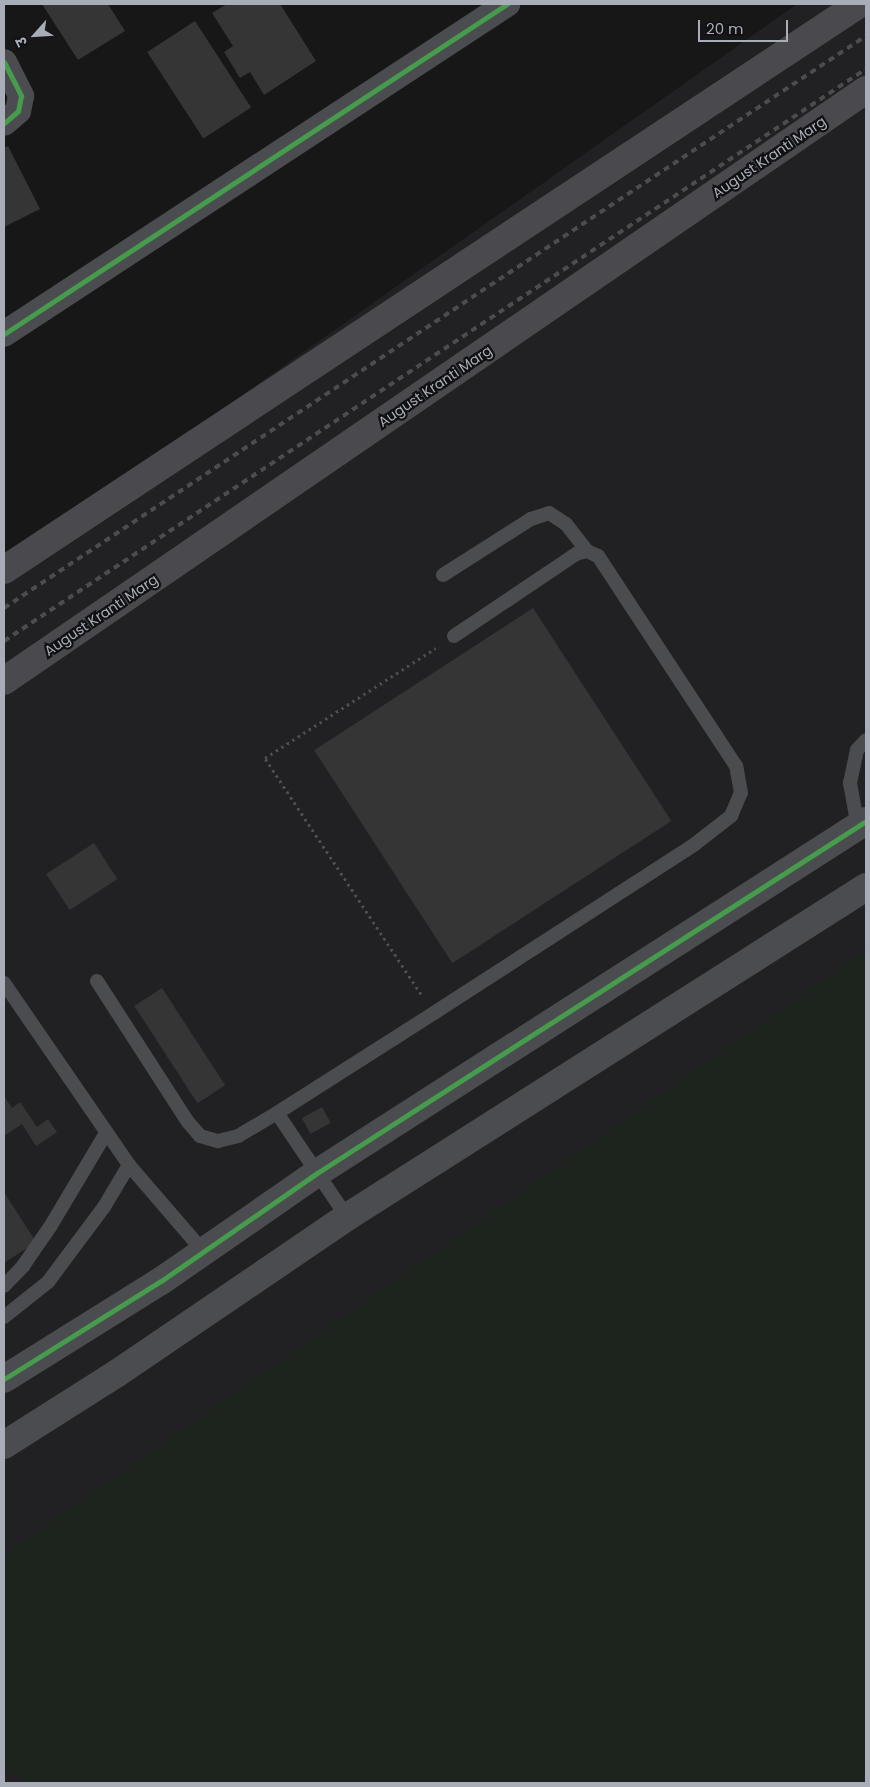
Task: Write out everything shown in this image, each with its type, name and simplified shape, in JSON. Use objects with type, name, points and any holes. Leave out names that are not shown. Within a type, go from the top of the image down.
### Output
[{"type":"main road","points":[[4,570],[849,7]]},
{"type":"main road","name":"August Kranti Marg","points":[[4,681],[866,90]]},
{"type":"street","points":[[4,334],[507,4]]},
{"type":"street","points":[[4,62],[21,96],[18,111],[4,123]]},
{"type":"street","points":[[4,1379],[204,1251],[317,1173],[862,824]]},
{"type":"street","points":[[4,1446],[116,1374],[347,1217],[866,887]]},
{"type":"lane","points":[[97,981],[200,1136],[218,1141],[238,1136],[434,1013],[695,844],[731,816],[741,793],[736,766],[598,556],[587,551],[566,524],[549,513],[531,518],[443,575]]},
{"type":"lane","points":[[454,636],[576,554],[587,551]]},
{"type":"lane","points":[[862,824],[850,783],[857,750],[866,740]]},
{"type":"lane","points":[[4,983],[106,1133],[130,1165],[204,1251]]},
{"type":"lane","points":[[277,1113],[347,1217]]},
{"type":"lane","points":[[4,1286],[23,1266],[50,1227],[106,1133]]},
{"type":"lane","points":[[4,1317],[48,1282],[104,1207],[130,1165]]},
{"type":"path","points":[[434,1013],[265,758],[454,636]]},
{"type":"shaded area","points":[[797,4],[866,4],[866,1783],[4,1783],[4,563]]},
{"type":"shaded area","points":[[866,950],[866,1783],[34,1783],[4,1772],[4,1555]]},
{"type":"building","points":[[42,4],[108,4],[125,31],[78,60]]},
{"type":"building","points":[[227,4],[280,4],[316,61],[264,95],[250,72],[240,78],[224,52],[233,46],[212,13]]},
{"type":"building","points":[[195,21],[251,107],[203,138],[147,52]]},
{"type":"building","points":[[8,146],[40,209],[4,227],[4,148]]},
{"type":"building","points":[[533,608],[671,821],[452,963],[314,750]]},
{"type":"building","points":[[94,843],[117,879],[70,910],[46,874]]},
{"type":"building","points":[[162,988],[225,1085],[198,1103],[134,1006]]},
{"type":"building","points":[[4,1096],[12,1108],[20,1102],[37,1127],[48,1119],[57,1132],[36,1146],[22,1124],[4,1136]]},
{"type":"building","points":[[322,1107],[331,1123],[311,1134],[302,1118]]},
{"type":"building","points":[[4,1192],[36,1242],[4,1263]]},
{"type":"railway","points":[[4,608],[866,36]]},
{"type":"railway","points":[[4,641],[866,69]]},
{"type":"cycle path","points":[[4,334],[507,4]]},
{"type":"cycle path","points":[[4,62],[21,96],[18,111],[4,123]]},
{"type":"cycle path","points":[[4,1379],[161,1281],[317,1173],[866,821]]}]
